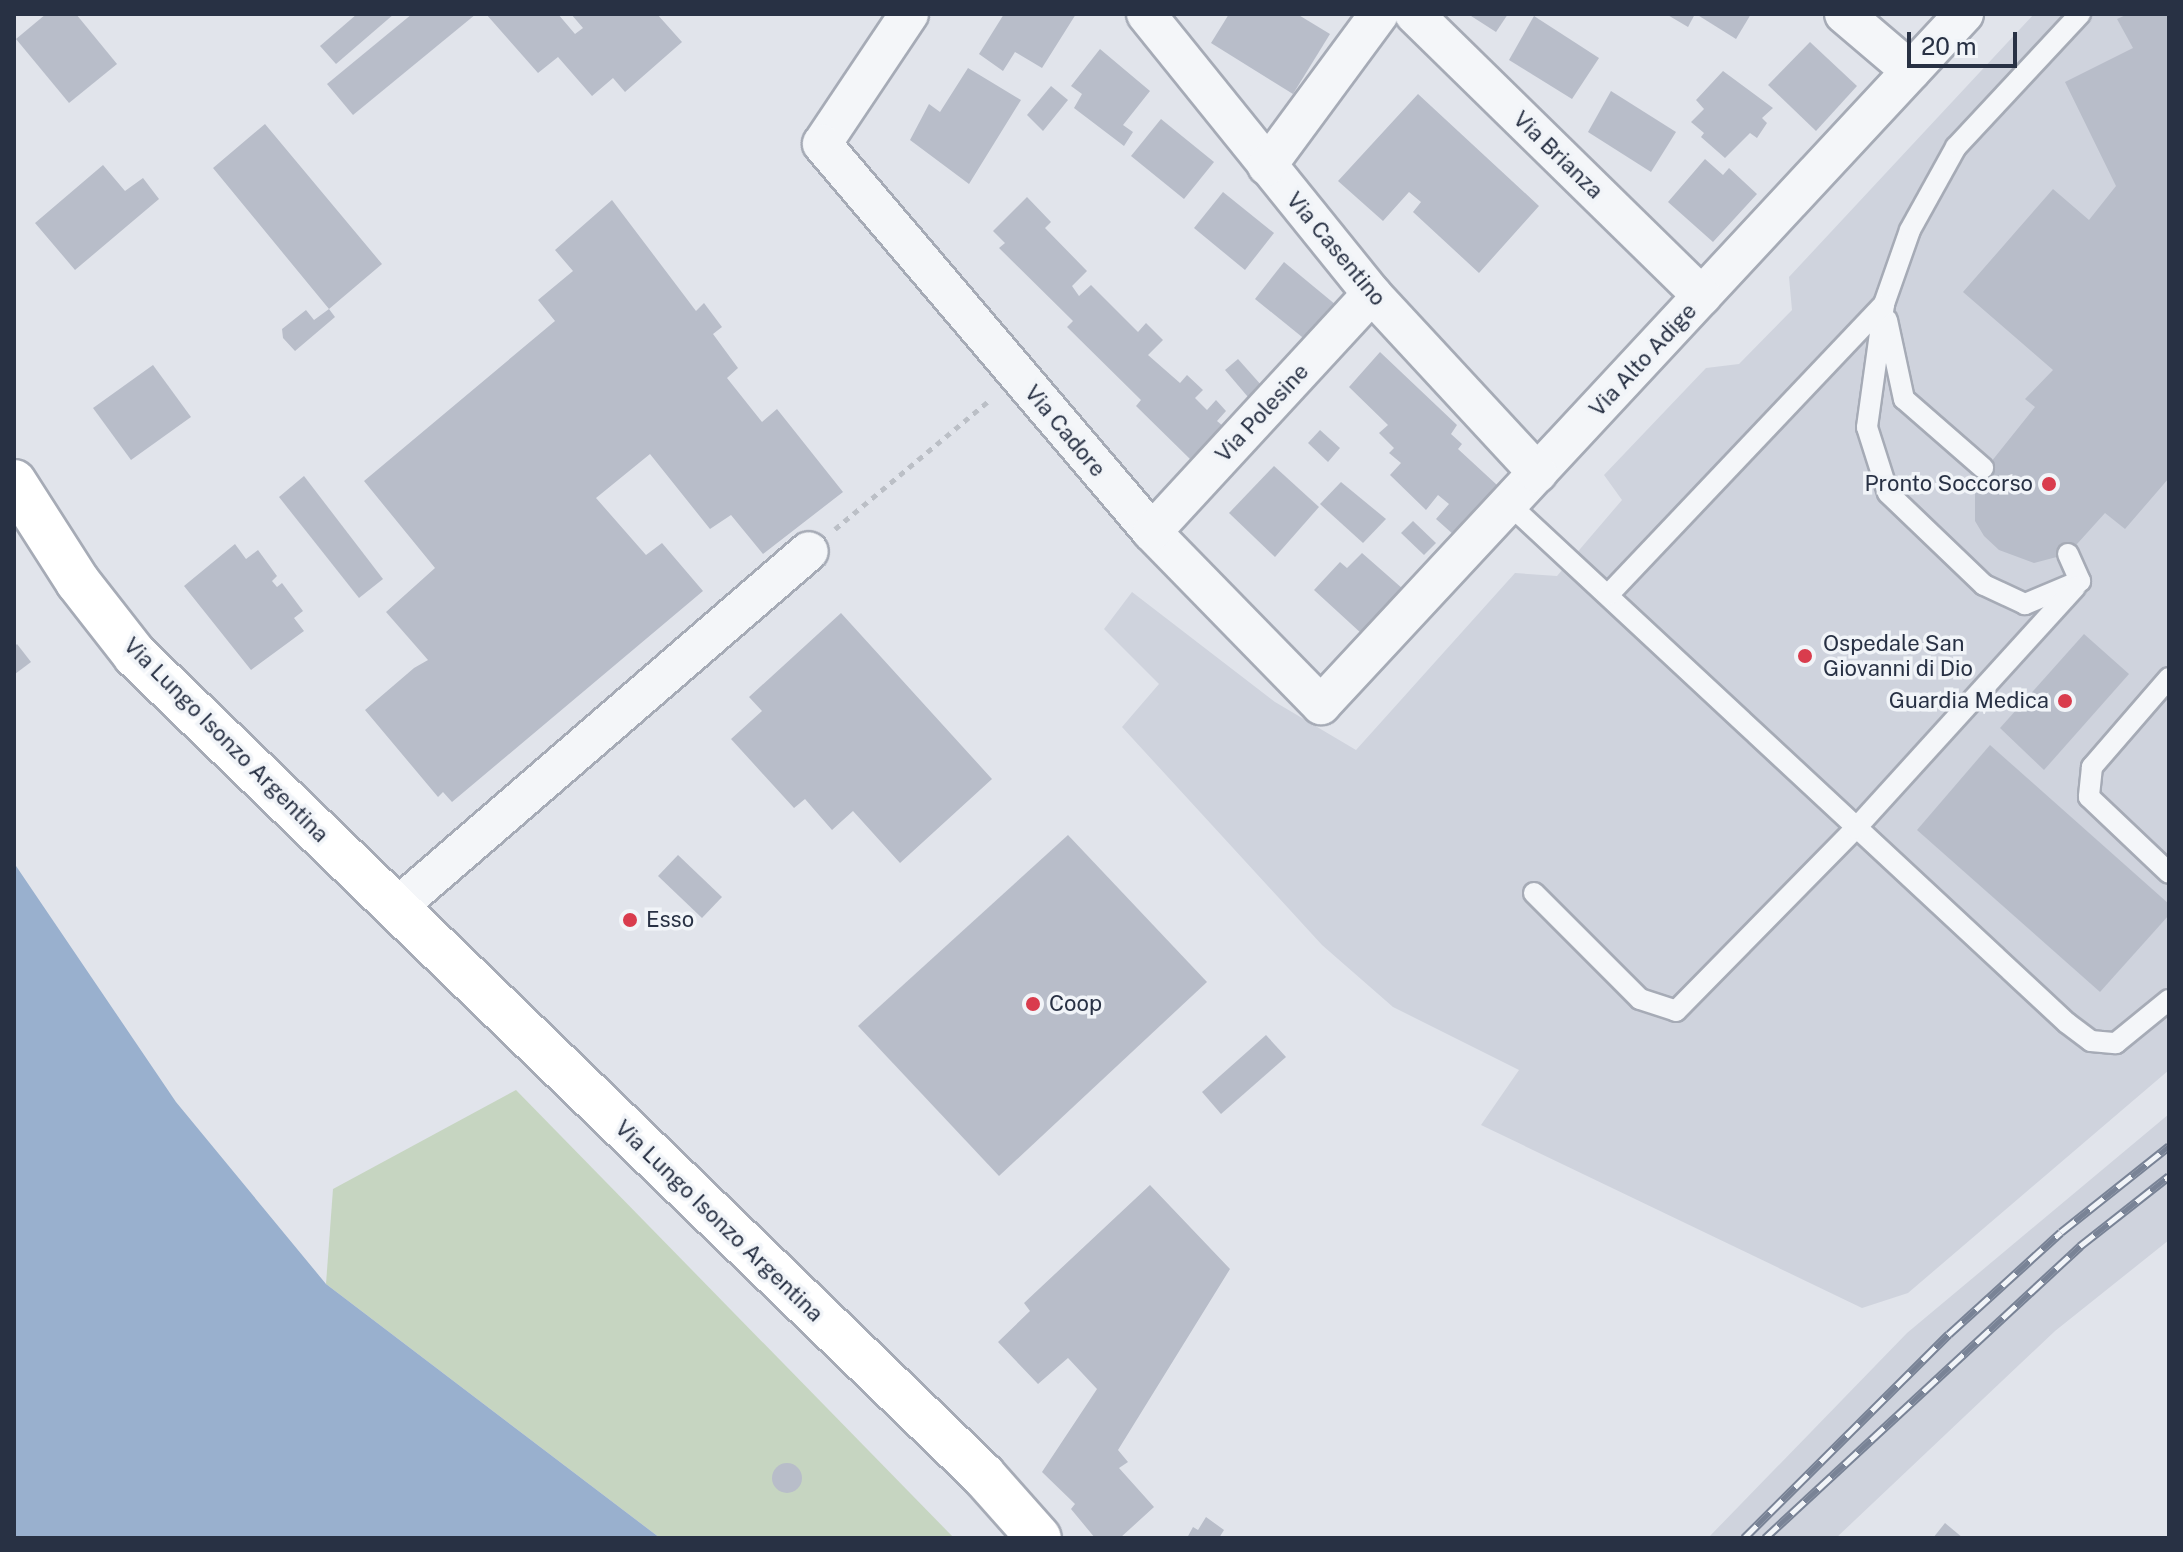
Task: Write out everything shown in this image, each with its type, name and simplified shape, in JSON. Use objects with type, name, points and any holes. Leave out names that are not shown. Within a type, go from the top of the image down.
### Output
[{"type":"main road","name":"Via Lungo Isonzo Argentina","points":[[14,482],[78,582],[135,655],[983,1475],[1039,1538]]},
{"type":"street","name":"Via Cadore","points":[[909,14],[822,144],[1152,532],[1321,705]]},
{"type":"street","name":"Via Casentino","points":[[1146,14],[1372,294],[1538,473]]},
{"type":"street","points":[[1267,166],[1379,14]]},
{"type":"street","name":"Via Brianza","points":[[1414,14],[1702,296]]},
{"type":"street","points":[[1844,14],[1911,71]]},
{"type":"street","name":"Via Alto Adige","points":[[1321,705],[1964,14]]},
{"type":"street","name":"Via Polesine","points":[[1152,532],[1372,294]]},
{"type":"street","points":[[397,907],[809,551]]},
{"type":"lane","points":[[2080,14],[1956,147],[1910,230],[1884,304],[1867,427],[1888,493],[1984,585],[2025,604],[2080,581]]},
{"type":"lane","points":[[1884,304],[1904,399],[1983,468]]},
{"type":"lane","points":[[1608,595],[1884,304]]},
{"type":"lane","points":[[1509,504],[2067,1023],[2091,1041],[2116,1043],[2169,1000]]},
{"type":"lane","points":[[2068,554],[2080,581]]},
{"type":"lane","points":[[1534,893],[1640,999],[1676,1011],[1856,828],[2080,581]]},
{"type":"lane","points":[[2169,678],[2092,767],[2089,797],[2169,873]]},
{"type":"path","points":[[809,551],[1019,376]]},
{"type":"shaded area","name":"Ospedale San Giovanni di Dio","points":[[2034,14],[2169,14],[2169,1070],[1908,1293],[1862,1308],[1481,1125],[1519,1070],[1393,1007],[1322,945],[1122,727],[1159,684],[1104,629],[1132,592],[1275,702],[1356,750],[1515,573],[1557,576],[1622,500],[1604,475],[1706,368],[1739,364],[1792,310],[1789,277]]},
{"type":"shaded area","points":[[2169,1114],[2169,1240],[2055,1331],[1836,1538],[1708,1538],[1907,1333]]},
{"type":"green space","points":[[516,1090],[954,1538],[660,1538],[326,1284],[333,1189]]},
{"type":"water","points":[[14,863],[176,1102],[326,1284],[660,1538],[14,1538]]},
{"type":"building","points":[[46,14],[76,14],[117,64],[69,103],[16,39]]},
{"type":"building","points":[[357,14],[394,14],[336,64],[320,46]]},
{"type":"building","points":[[412,14],[476,14],[353,115],[327,84]]},
{"type":"building","points":[[486,14],[558,14],[575,34],[583,28],[571,14],[657,14],[682,42],[625,92],[613,78],[592,96],[558,57],[538,73]]},
{"type":"building","points":[[1004,14],[1076,14],[1042,68],[1015,52],[1003,71],[979,54]]},
{"type":"building","points":[[1229,14],[1297,14],[1330,34],[1293,94],[1211,43]]},
{"type":"building","points":[[1468,14],[1508,14],[1496,32]]},
{"type":"building","points":[[1666,14],[1695,14],[1688,27]]},
{"type":"building","points":[[1696,14],[1751,14],[1736,39]]},
{"type":"building","points":[[2128,14],[2169,14],[2169,478],[2125,529],[2105,513],[2068,554],[2034,563],[1999,550],[1984,536],[1975,521],[1975,482],[2035,407],[2025,399],[2053,370],[1963,292],[2053,189],[2089,220],[2116,186],[2065,82],[2133,48],[2117,19]]},
{"type":"building","points":[[1534,16],[1599,58],[1572,99],[1509,60]]},
{"type":"building","points":[[1810,42],[1857,86],[1816,131],[1768,85]]},
{"type":"building","points":[[1100,49],[1150,91],[1123,125],[1133,132],[1124,146],[1074,108],[1082,94],[1071,86]]},
{"type":"building","points":[[968,68],[1021,100],[969,184],[910,140],[929,104],[940,112]]},
{"type":"building","points":[[1723,71],[1773,108],[1762,118],[1767,123],[1757,138],[1750,133],[1725,158],[1701,137],[1704,133],[1691,122],[1704,109],[1696,100]]},
{"type":"building","points":[[1051,86],[1068,100],[1043,131],[1027,115]]},
{"type":"building","points":[[1611,91],[1676,132],[1651,172],[1588,132]]},
{"type":"building","points":[[1418,94],[1539,206],[1479,273],[1413,212],[1421,202],[1409,192],[1383,221],[1338,181]]},
{"type":"building","points":[[1161,119],[1214,162],[1184,199],[1131,156]]},
{"type":"building","points":[[265,124],[382,264],[329,309],[213,168]]},
{"type":"building","points":[[1705,159],[1723,175],[1729,168],[1757,194],[1713,242],[1668,202]]},
{"type":"building","points":[[103,165],[125,191],[143,178],[159,199],[75,270],[35,223]]},
{"type":"building","points":[[1223,192],[1274,233],[1245,270],[1194,228]]},
{"type":"building","points":[[1027,197],[1051,222],[1045,228],[1087,271],[1072,286],[1079,296],[1091,285],[1138,332],[1146,323],[1163,340],[1148,355],[1180,383],[1187,375],[1203,390],[1195,398],[1207,410],[1216,400],[1226,411],[1217,421],[1223,426],[1190,459],[1136,406],[1141,400],[1067,327],[1073,321],[999,248],[1005,243],[993,231]]},
{"type":"building","points":[[612,200],[696,311],[704,303],[722,327],[713,334],[738,368],[727,378],[762,422],[777,409],[843,492],[763,554],[731,515],[710,529],[650,454],[596,498],[646,555],[662,543],[703,591],[452,802],[443,792],[438,797],[365,710],[414,668],[428,660],[386,612],[435,568],[364,481],[555,321],[538,300],[573,271],[555,250]]},
{"type":"building","points":[[1284,262],[1336,305],[1307,341],[1255,299]]},
{"type":"building","points":[[329,309],[335,317],[295,351],[283,338],[282,329],[306,310],[314,320]]},
{"type":"building","points":[[1380,352],[1457,425],[1451,434],[1462,444],[1458,449],[1497,485],[1454,535],[1436,519],[1449,504],[1438,495],[1426,510],[1390,475],[1401,463],[1389,453],[1394,448],[1379,433],[1388,425],[1349,387]]},
{"type":"building","points":[[1238,359],[1262,386],[1248,397],[1225,370]]},
{"type":"building","points":[[153,365],[191,417],[131,460],[93,408]]},
{"type":"building","points":[[1320,430],[1340,448],[1328,462],[1308,443]]},
{"type":"building","points":[[1274,466],[1319,507],[1275,557],[1229,513]]},
{"type":"building","points":[[304,476],[383,579],[359,598],[279,497]]},
{"type":"building","points":[[1341,482],[1386,519],[1363,543],[1320,504]]},
{"type":"building","points":[[1413,521],[1436,543],[1424,555],[1401,533]]},
{"type":"building","points":[[235,544],[246,559],[258,550],[277,576],[272,581],[277,587],[282,583],[303,611],[294,618],[304,631],[251,670],[184,586]]},
{"type":"building","points":[[1362,553],[1403,589],[1362,634],[1314,590],[1340,562],[1347,568]]},
{"type":"building","points":[[841,613],[992,779],[900,863],[853,811],[832,830],[805,799],[794,808],[731,739],[762,711],[749,697]]},
{"type":"building","name":"Guardia Medica","points":[[2084,634],[2129,674],[2044,770],[2000,728]]},
{"type":"building","points":[[17,644],[31,662],[15,674],[14,647]]},
{"type":"building","points":[[1990,745],[2169,904],[2169,915],[2100,992],[1917,830]]},
{"type":"building","name":"Coop","points":[[1068,835],[1207,982],[999,1176],[858,1026]]},
{"type":"building","points":[[678,855],[722,897],[702,918],[658,876]]},
{"type":"building","points":[[1266,1035],[1286,1057],[1221,1114],[1202,1092]]},
{"type":"building","points":[[1150,1185],[1230,1269],[1118,1450],[1128,1462],[1119,1468],[1154,1507],[1120,1538],[1095,1538],[1071,1509],[1075,1504],[1042,1472],[1097,1389],[1068,1358],[1038,1384],[998,1342],[1030,1311],[1024,1303]]},
{"type":"building","points":[[787,1463],[798,1467],[802,1478],[798,1489],[787,1493],[776,1489],[772,1478],[776,1467]]},
{"type":"building","points":[[1206,1517],[1224,1530],[1219,1538],[1187,1538],[1193,1527],[1198,1530]]},
{"type":"building","points":[[1945,1523],[1963,1538],[1933,1538]]},
{"type":"railway","points":[[1744,1538],[1949,1334],[2061,1232],[2169,1146]]},
{"type":"railway","points":[[1765,1538],[2080,1246],[2169,1176]]},
{"type":"place","name":"Pronto Soccorso","points":[[2049,484]]},
{"type":"place","name":"Ospedale San Giovanni di Dio","points":[[1805,656]]},
{"type":"place","name":"Guardia Medica","points":[[2065,701]]},
{"type":"place","name":"Esso","points":[[630,920]]},
{"type":"place","name":"Coop","points":[[1033,1004]]}]
